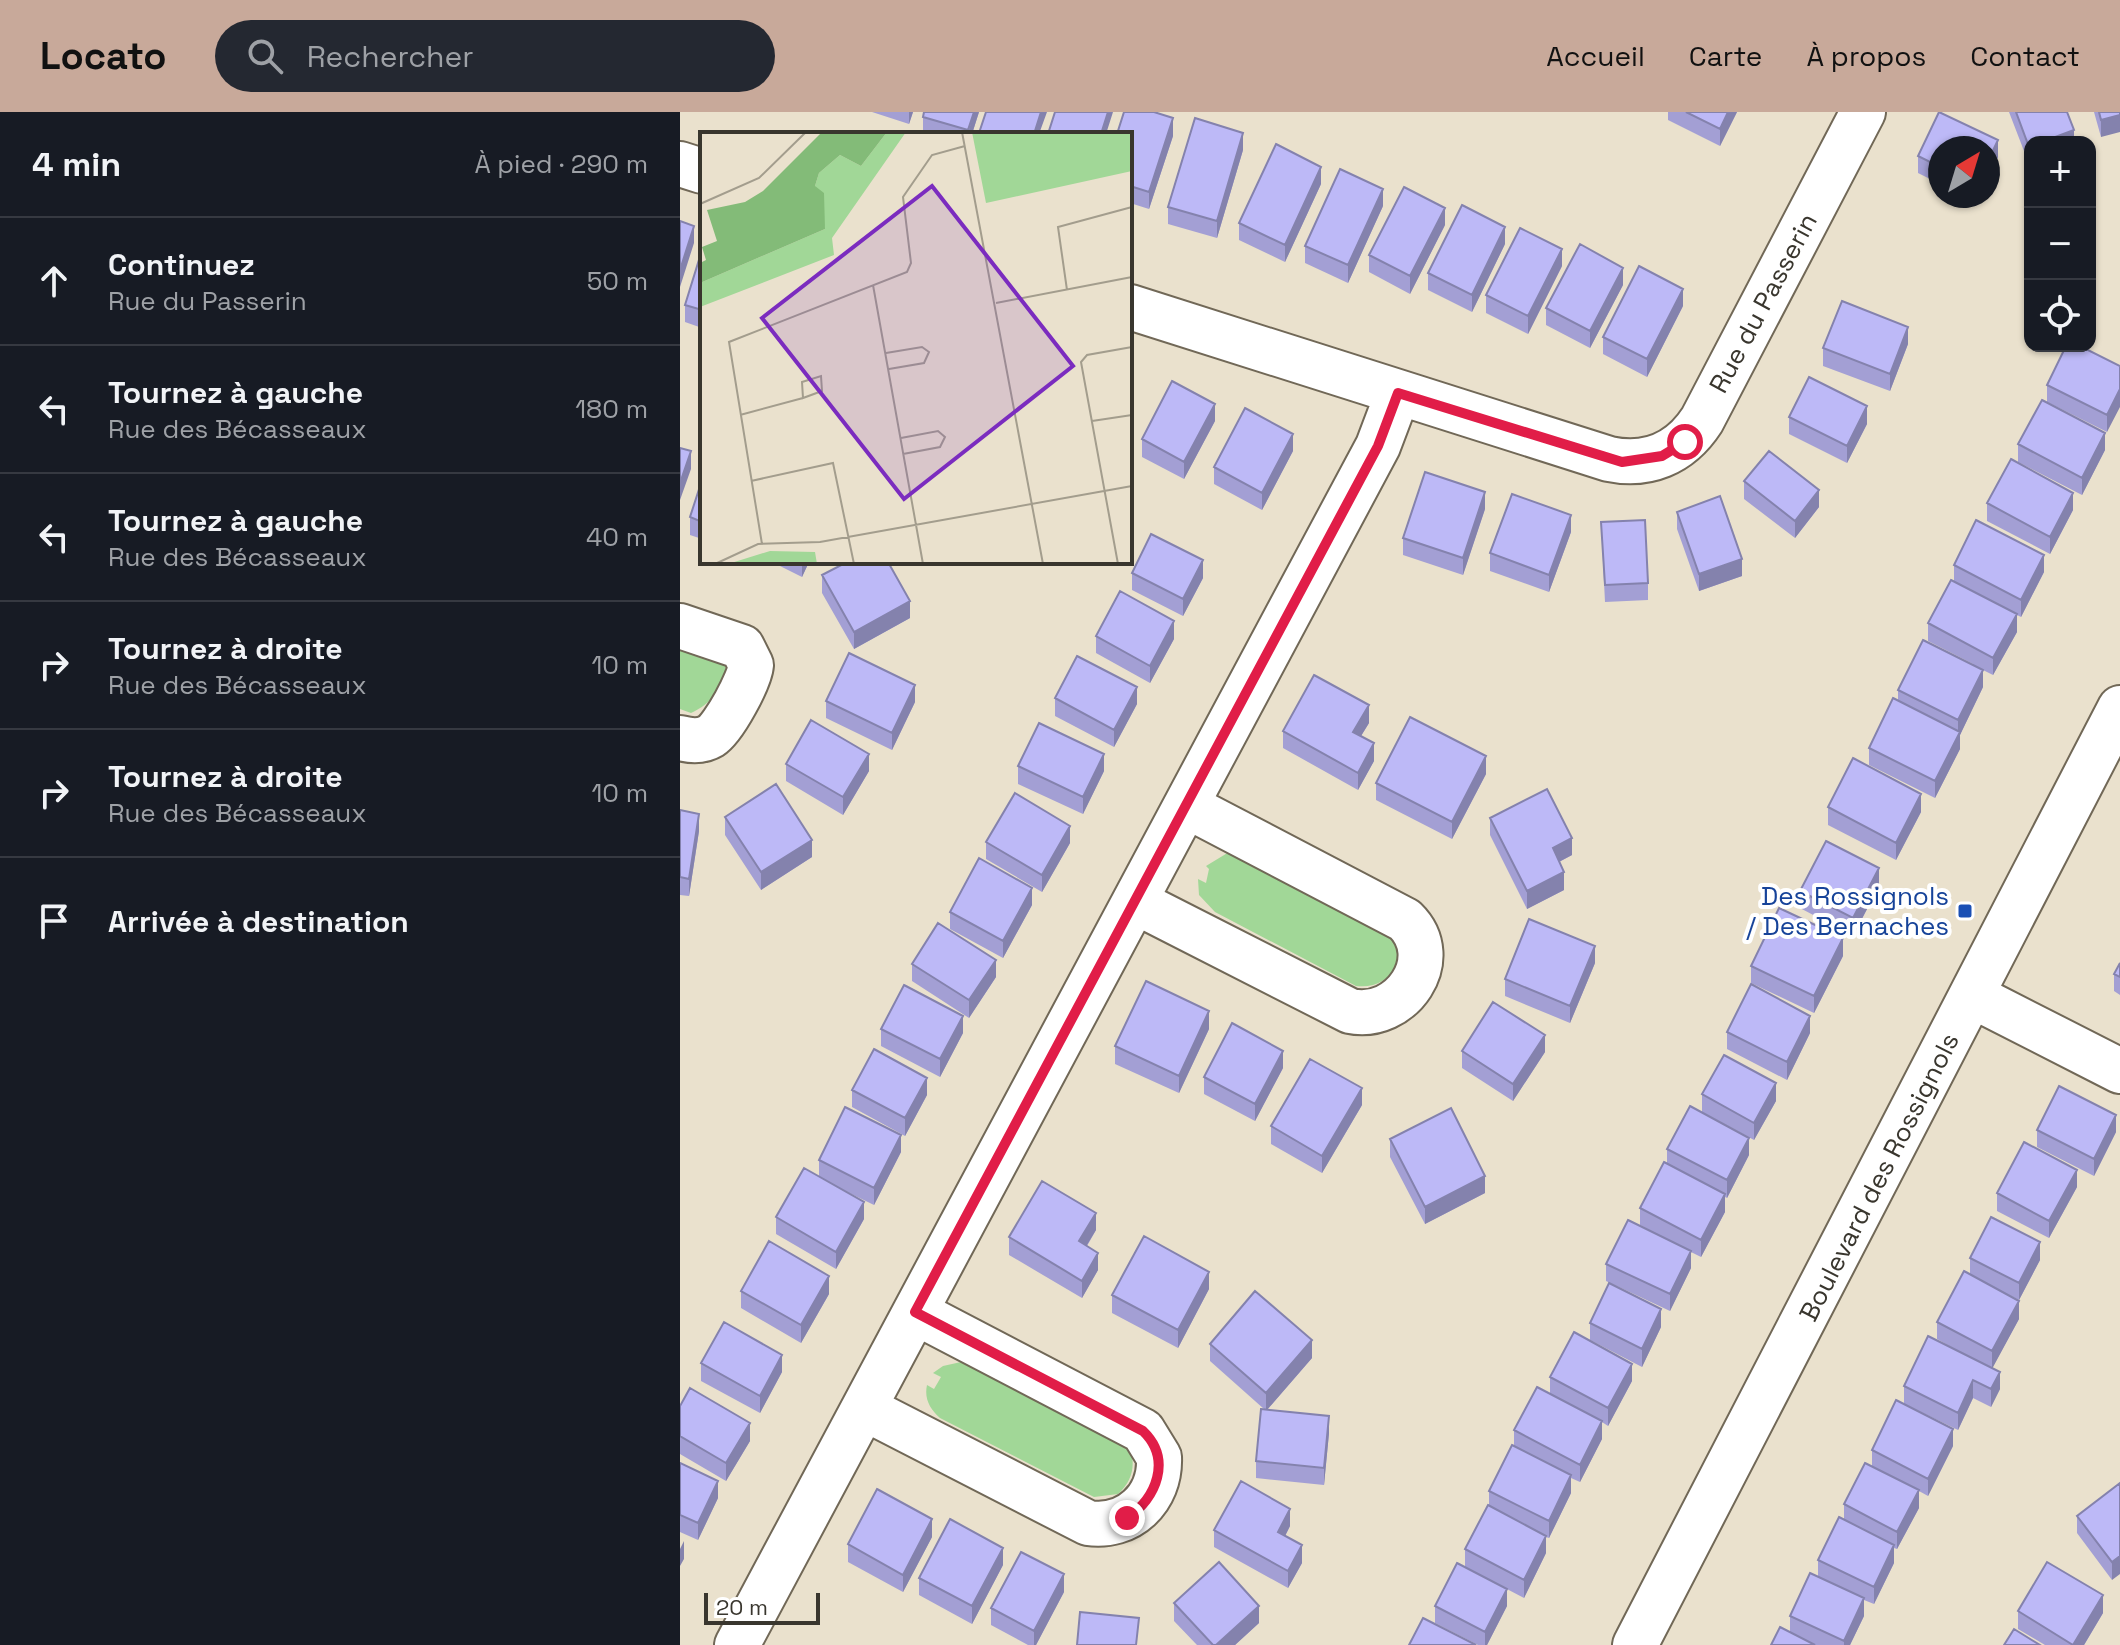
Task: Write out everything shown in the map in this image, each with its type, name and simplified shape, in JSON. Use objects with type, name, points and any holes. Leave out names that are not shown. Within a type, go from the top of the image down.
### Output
[{"type":"street","name":"Rue du Passerin","points":[[1132,308],[1622,462],[1649,460],[1674,450],[1702,420],[1863,112]]},
{"type":"street","points":[[680,164],[700,170]]},
{"type":"street","points":[[737,1645],[1378,446],[1398,393]]},
{"type":"street","points":[[680,626],[742,647],[751,665],[748,677],[717,731],[698,741],[680,738]]},
{"type":"street","name":"Boulevard des Rossignols","points":[[1635,1645],[2120,708]]},
{"type":"street","points":[[1136,902],[1350,1011],[1370,1013],[1389,1007],[1405,994],[1416,975],[1421,945],[1405,920],[1187,806]]},
{"type":"street","points":[[1973,996],[2120,1071]]},
{"type":"street","points":[[864,1408],[1088,1523],[1108,1524],[1127,1518],[1143,1505],[1154,1487],[1159,1457],[1143,1431],[915,1312]]},
{"type":"green space","points":[[680,646],[726,665],[715,694],[705,705],[691,713],[680,709]]},
{"type":"green space","points":[[1229,852],[1398,938],[1399,966],[1380,982],[1356,986],[1215,912],[1199,895],[1198,879],[1206,883],[1209,869],[1206,866]]},
{"type":"green space","points":[[970,1360],[1130,1448],[1133,1467],[1123,1489],[1118,1494],[1094,1497],[940,1418],[926,1395],[927,1385],[934,1389],[941,1377],[933,1373],[943,1366]]},
{"type":"building","points":[[924,112],[974,112],[968,130],[923,117]]},
{"type":"building","points":[[986,112],[1041,112],[1035,132],[979,132]]},
{"type":"building","points":[[1055,112],[1108,112],[1102,132],[1049,132]]},
{"type":"building","points":[[1124,112],[1154,112],[1173,118],[1149,192],[1132,187],[1132,132],[1118,132]]},
{"type":"building","points":[[1686,112],[1728,112],[1720,129]]},
{"type":"building","points":[[1939,112],[1990,136],[1928,136],[1928,161],[1918,156]]},
{"type":"building","points":[[2016,112],[2067,112],[2074,130],[2058,136],[2025,136]]},
{"type":"building","points":[[2099,112],[2120,112],[2120,115],[2101,120]]},
{"type":"building","points":[[1195,118],[1243,133],[1217,221],[1168,207]]},
{"type":"building","points":[[1276,144],[1321,167],[1285,245],[1239,223]]},
{"type":"building","points":[[1340,169],[1383,189],[1348,265],[1305,246]]},
{"type":"building","points":[[1404,187],[1445,208],[1410,276],[1369,255]]},
{"type":"building","points":[[1462,205],[1505,227],[1472,295],[1428,273]]},
{"type":"building","points":[[680,221],[694,226],[680,270]]},
{"type":"building","points":[[1520,228],[1562,249],[1528,316],[1486,295]]},
{"type":"building","points":[[1580,244],[1623,268],[1590,331],[1546,308]]},
{"type":"building","points":[[700,256],[700,309],[685,305]]},
{"type":"building","points":[[1639,266],[1683,289],[1647,359],[1603,337]]},
{"type":"building","points":[[1842,301],[1908,327],[1890,374],[1823,348]]},
{"type":"building","points":[[2063,352],[2092,352],[2120,366],[2120,389],[2107,415],[2047,385]]},
{"type":"building","points":[[1809,377],[1867,406],[1847,446],[1789,417]]},
{"type":"building","points":[[1172,381],[1215,404],[1184,462],[1142,439]]},
{"type":"building","points":[[2042,400],[2105,433],[2082,478],[2018,444]]},
{"type":"building","points":[[1245,408],[1293,434],[1262,493],[1214,467]]},
{"type":"building","points":[[680,448],[691,451],[680,483]]},
{"type":"building","points":[[1769,451],[1819,490],[1795,521],[1744,481]]},
{"type":"building","points":[[2011,459],[2073,493],[2050,537],[1987,503]]},
{"type":"building","points":[[1425,472],[1485,492],[1463,558],[1403,538]]},
{"type":"building","points":[[700,486],[700,521],[690,517]]},
{"type":"building","points":[[1512,494],[1571,515],[1549,575],[1490,553]]},
{"type":"building","points":[[1720,496],[1742,559],[1699,574],[1677,512]]},
{"type":"building","points":[[1645,520],[1648,583],[1605,585],[1601,522]]},
{"type":"building","points":[[1976,520],[2044,555],[2021,600],[1954,565]]},
{"type":"building","points":[[1151,534],[1203,560],[1183,599],[1132,573]]},
{"type":"building","points":[[843,564],[889,564],[910,601],[854,632],[822,575]]},
{"type":"building","points":[[1951,580],[2017,614],[1993,658],[1928,623]]},
{"type":"building","points":[[1120,591],[1174,621],[1150,666],[1096,636]]},
{"type":"building","points":[[1923,640],[1983,670],[1958,720],[1898,690]]},
{"type":"building","points":[[849,653],[915,685],[892,733],[826,701]]},
{"type":"building","points":[[1077,656],[1137,687],[1114,730],[1055,698]]},
{"type":"building","points":[[1314,675],[1369,705],[1353,732],[1374,743],[1358,773],[1283,731]]},
{"type":"building","points":[[1893,698],[1960,732],[1935,781],[1869,748]]},
{"type":"building","points":[[1410,717],[1486,756],[1452,822],[1376,783]]},
{"type":"building","points":[[811,720],[869,754],[843,797],[786,764]]},
{"type":"building","points":[[1039,723],[1104,754],[1083,797],[1018,766]]},
{"type":"building","points":[[1853,758],[1921,794],[1896,843],[1828,807]]},
{"type":"building","points":[[776,784],[812,840],[761,872],[725,817]]},
{"type":"building","points":[[1547,789],[1572,838],[1553,848],[1564,872],[1527,891],[1490,818]]},
{"type":"building","points":[[1015,793],[1070,826],[1042,875],[986,842]]},
{"type":"building","points":[[680,810],[699,814],[689,879],[680,877]]},
{"type":"building","points":[[1826,841],[1879,868],[1853,918],[1800,891]]},
{"type":"building","points":[[979,858],[1032,888],[1003,941],[950,912]]},
{"type":"building","points":[[1779,908],[1843,938],[1814,996],[1751,966]]},
{"type":"building","points":[[1529,919],[1595,946],[1570,1006],[1505,979]]},
{"type":"building","points":[[938,923],[996,960],[969,1000],[912,964]]},
{"type":"building","points":[[2120,963],[2120,977],[2114,974]]},
{"type":"building","points":[[1146,981],[1209,1011],[1179,1076],[1115,1046]]},
{"type":"building","points":[[1751,984],[1810,1016],[1787,1062],[1727,1032]]},
{"type":"building","points":[[904,985],[963,1016],[940,1059],[881,1029]]},
{"type":"building","points":[[1493,1002],[1545,1035],[1513,1084],[1462,1051]]},
{"type":"building","points":[[1232,1023],[1283,1051],[1255,1104],[1204,1077]]},
{"type":"building","points":[[874,1049],[927,1078],[905,1118],[852,1090]]},
{"type":"building","points":[[1724,1055],[1776,1083],[1754,1123],[1702,1094]]},
{"type":"building","points":[[1310,1059],[1362,1088],[1322,1156],[1271,1126]]},
{"type":"building","points":[[2059,1086],[2116,1115],[2094,1159],[2037,1130]]},
{"type":"building","points":[[1690,1106],[1749,1138],[1727,1180],[1667,1149]]},
{"type":"building","points":[[845,1107],[901,1135],[874,1188],[819,1160]]},
{"type":"building","points":[[1451,1108],[1485,1176],[1425,1207],[1390,1139]]},
{"type":"building","points":[[2024,1142],[2077,1170],[2049,1221],[1997,1193]]},
{"type":"building","points":[[1664,1162],[1725,1194],[1701,1240],[1640,1208]]},
{"type":"building","points":[[804,1168],[864,1202],[836,1252],[776,1217]]},
{"type":"building","points":[[1042,1181],[1096,1213],[1079,1241],[1098,1253],[1082,1281],[1009,1237]]},
{"type":"building","points":[[1991,1217],[2040,1242],[2019,1283],[1970,1258]]},
{"type":"building","points":[[1628,1220],[1691,1251],[1670,1294],[1606,1264]]},
{"type":"building","points":[[1144,1236],[1209,1272],[1178,1330],[1112,1295]]},
{"type":"building","points":[[769,1241],[829,1276],[801,1325],[741,1291]]},
{"type":"building","points":[[1964,1271],[2019,1301],[1992,1351],[1937,1322]]},
{"type":"building","points":[[1609,1283],[1661,1309],[1642,1349],[1590,1323]]},
{"type":"building","points":[[1255,1291],[1312,1340],[1266,1393],[1210,1344]]},
{"type":"building","points":[[724,1322],[782,1355],[760,1396],[701,1363]]},
{"type":"building","points":[[1574,1332],[1632,1364],[1608,1408],[1550,1377]]},
{"type":"building","points":[[1928,1336],[2000,1372],[1991,1389],[1973,1380],[1958,1413],[1904,1386]]},
{"type":"building","points":[[1537,1387],[1602,1421],[1580,1465],[1514,1430]]},
{"type":"building","points":[[690,1388],[750,1423],[726,1463],[680,1436],[680,1406]]},
{"type":"building","points":[[1896,1400],[1953,1429],[1928,1479],[1872,1450]]},
{"type":"building","points":[[1261,1409],[1329,1416],[1324,1468],[1256,1461]]},
{"type":"building","points":[[1512,1445],[1571,1475],[1549,1521],[1489,1491]]},
{"type":"building","points":[[680,1463],[718,1481],[698,1523],[680,1515]]},
{"type":"building","points":[[1865,1463],[1919,1490],[1897,1532],[1844,1504]]},
{"type":"building","points":[[1241,1481],[1290,1509],[1278,1532],[1302,1545],[1288,1571],[1214,1530]]},
{"type":"building","points":[[2120,1483],[2120,1556],[2112,1562],[2077,1516]]},
{"type":"building","points":[[877,1489],[932,1519],[903,1575],[848,1544]]},
{"type":"building","points":[[1488,1505],[1546,1536],[1524,1580],[1465,1549]]},
{"type":"building","points":[[1839,1517],[1894,1545],[1874,1587],[1818,1560]]},
{"type":"building","points":[[950,1519],[1003,1548],[972,1606],[919,1578]]},
{"type":"building","points":[[1021,1552],[1064,1574],[1034,1631],[991,1608]]},
{"type":"building","points":[[1219,1562],[1259,1606],[1213,1645],[1174,1603]]},
{"type":"building","points":[[2047,1562],[2103,1595],[2073,1645],[2018,1611]]},
{"type":"building","points":[[1457,1563],[1507,1589],[1485,1632],[1435,1606]]},
{"type":"building","points":[[1810,1573],[1864,1598],[1844,1641],[1790,1616]]},
{"type":"building","points":[[1080,1612],[1139,1618],[1136,1645],[1077,1645]]},
{"type":"building","points":[[1423,1618],[1476,1645],[1409,1645]]},
{"type":"building","points":[[1780,1627],[1815,1645],[1771,1645]]},
{"type":"building","points":[[2014,1629],[2040,1645],[2004,1645]]},
{"type":"place","name":"Des Rossignols / Des Bernaches","points":[[1965,911]]},
{"type":"route","points":[[1127,1518],[1143,1505],[1158,1477],[1159,1457],[1151,1438],[1125,1420],[915,1312],[1378,446],[1398,393],[1622,462],[1635,463],[1662,456],[1685,442]]}]
